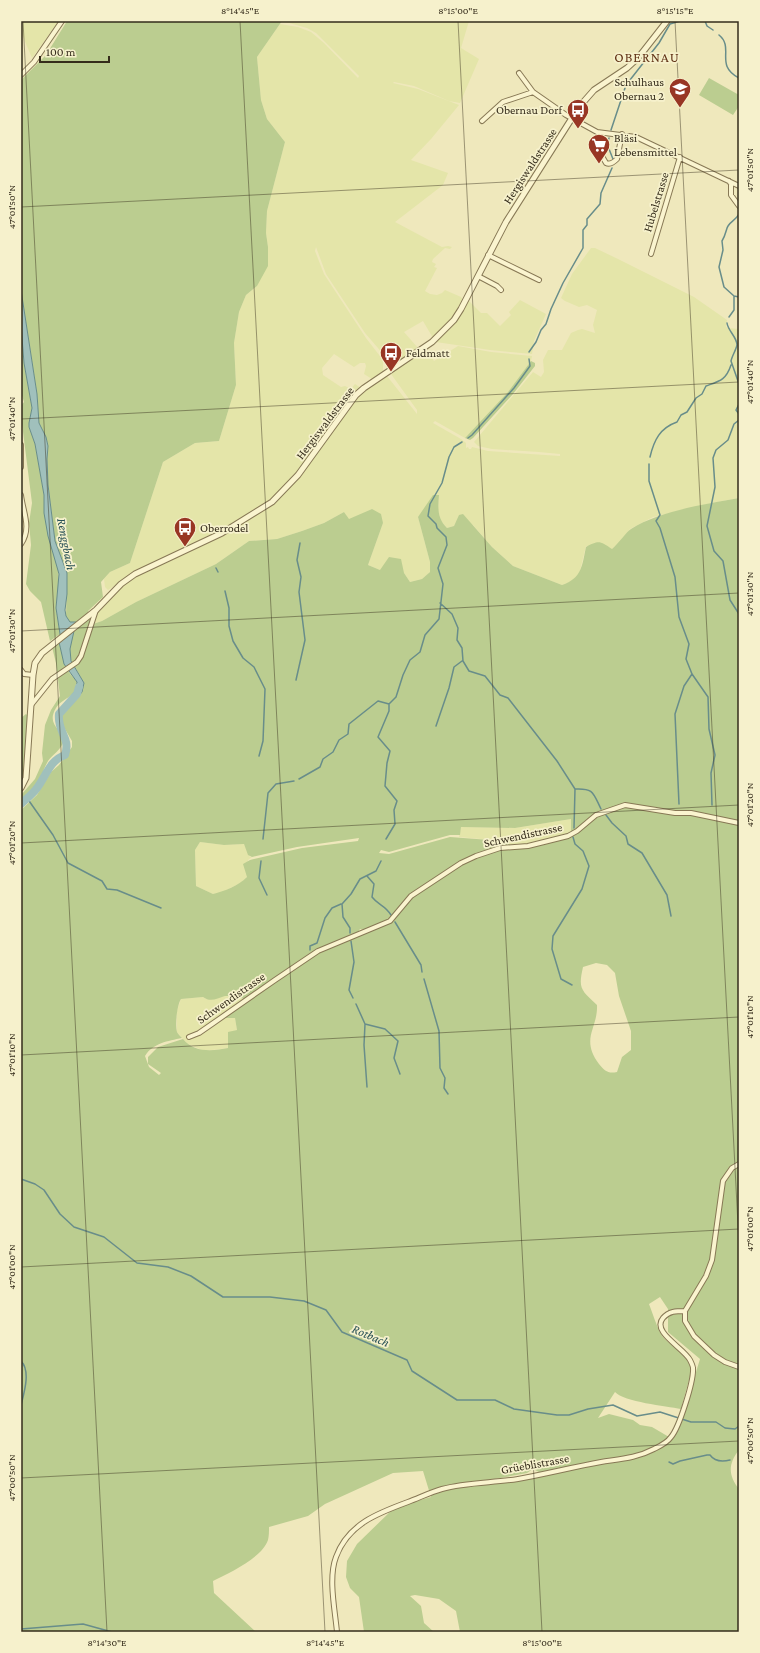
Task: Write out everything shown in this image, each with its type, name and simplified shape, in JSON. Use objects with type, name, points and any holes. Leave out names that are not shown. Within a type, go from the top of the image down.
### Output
[{"type":"street","points":[[21,74],[34,62],[62,21]]},
{"type":"street","name":"Hergiswaldstrasse","points":[[21,788],[26,778],[33,675],[36,664],[42,653],[96,610],[121,584],[135,574],[222,533],[272,502],[298,475],[356,394],[432,342],[447,328],[461,309],[506,222],[535,174],[572,118],[594,90],[627,68],[638,58],[667,21]]},
{"type":"street","points":[[519,73],[533,92],[572,118],[597,132],[622,134],[642,139],[739,186]]},
{"type":"street","points":[[482,121],[503,102],[533,92]]},
{"type":"street","points":[[599,151],[606,164],[613,162],[617,159],[622,134]]},
{"type":"street","name":"Hubelstrasse","points":[[651,254],[680,157]]},
{"type":"street","points":[[728,181],[731,184],[731,195],[739,206]]},
{"type":"street","points":[[488,255],[539,280]]},
{"type":"street","points":[[478,276],[501,290]]},
{"type":"street","points":[[21,445],[21,467]]},
{"type":"street","points":[[21,495],[27,524],[25,538],[21,544]]},
{"type":"street","points":[[32,704],[44,688],[61,673],[77,662],[81,656],[96,610]]},
{"type":"street","points":[[21,670],[24,674],[33,675]]},
{"type":"street","name":"Schwendistrasse","points":[[189,1037],[199,1033],[318,951],[390,921],[411,896],[476,856],[500,848],[528,846],[568,836],[578,831],[596,815],[625,805],[676,813],[690,813],[739,823]]},
{"type":"street","points":[[739,1164],[732,1168],[723,1181],[712,1260],[706,1276],[685,1311],[685,1321],[694,1336],[725,1362],[739,1366]]},
{"type":"street","name":"Grüeblistrasse","points":[[337,1632],[332,1577],[334,1563],[338,1551],[346,1538],[357,1526],[370,1517],[443,1489],[516,1479],[645,1454],[665,1443],[671,1437],[679,1424],[687,1399],[693,1368],[686,1352],[663,1333],[660,1327],[662,1319],[671,1312],[685,1311]]},
{"type":"green space","points":[[21,21],[59,21],[32,58],[21,32]]},
{"type":"green space","points":[[67,21],[282,21],[257,57],[261,100],[267,119],[285,142],[267,211],[266,233],[268,266],[257,286],[246,295],[239,312],[234,343],[236,385],[219,441],[195,443],[163,462],[130,563],[110,572],[101,582],[103,597],[88,611],[89,613],[76,622],[71,623],[66,616],[67,573],[55,541],[48,485],[48,446],[46,437],[39,423],[37,394],[21,290],[21,80],[46,55]]},
{"type":"green space","points":[[282,21],[469,21],[461,48],[479,59],[460,103],[449,101],[414,86],[393,83],[418,89],[459,105],[431,139],[411,160],[448,173],[443,185],[395,222],[442,247],[452,247],[450,249],[445,248],[433,259],[432,262],[436,264],[434,267],[437,268],[425,291],[430,294],[437,295],[445,290],[461,297],[463,300],[444,328],[433,338],[423,321],[404,332],[418,348],[387,369],[384,355],[365,333],[326,274],[316,247],[315,251],[324,274],[366,338],[383,360],[383,372],[372,379],[364,374],[366,366],[365,363],[360,363],[354,367],[334,354],[322,368],[323,375],[341,387],[345,386],[351,389],[355,384],[361,388],[298,473],[271,500],[239,521],[199,543],[134,572],[108,590],[105,587],[104,579],[110,572],[130,563],[163,462],[195,443],[219,441],[236,385],[234,343],[239,312],[246,295],[257,286],[268,247],[266,233],[267,211],[285,142],[267,119],[261,100],[257,57],[280,24],[298,27],[311,32],[324,43],[358,78],[359,76],[316,33],[307,28]]},
{"type":"green space","points":[[709,78],[739,95],[739,106],[733,115],[699,95]]},
{"type":"green space","points":[[591,248],[595,248],[694,297],[727,320],[726,327],[739,329],[739,498],[653,517],[630,529],[621,541],[612,549],[586,546],[579,575],[571,582],[562,585],[513,566],[492,547],[473,525],[456,522],[454,526],[447,528],[441,521],[438,510],[439,495],[418,517],[430,562],[430,572],[422,579],[410,582],[404,573],[380,570],[368,565],[383,523],[372,509],[349,520],[344,512],[324,523],[277,539],[249,541],[216,564],[136,602],[102,621],[93,624],[90,621],[91,617],[126,583],[140,574],[227,532],[265,510],[276,501],[298,478],[352,403],[366,388],[387,376],[417,414],[417,410],[391,372],[426,349],[434,361],[458,346],[491,352],[532,356],[531,361],[508,392],[465,438],[435,421],[433,423],[461,439],[466,443],[466,448],[468,447],[469,449],[472,447],[488,451],[560,456],[560,454],[492,449],[478,446],[474,442],[533,372],[541,377],[544,372],[543,360],[548,350],[562,350],[571,333],[578,330],[582,329],[595,333],[593,325],[597,310],[587,305],[579,307],[561,298],[572,274]]},
{"type":"green space","points":[[468,300],[481,313],[487,313],[500,326],[511,315],[509,312],[520,300],[546,314],[534,341],[532,354],[490,350],[436,342],[452,327]]},
{"type":"green space","points":[[21,325],[24,363],[32,408],[29,427],[35,444],[44,495],[44,513],[58,568],[59,583],[56,608],[60,634],[50,641],[41,602],[30,591],[26,584],[31,545],[29,523],[32,503],[21,416],[21,406],[24,402],[21,392]]},
{"type":"green space","points":[[531,361],[535,363],[535,366],[513,394],[473,438],[470,440],[465,438],[508,392]]},
{"type":"green space","points":[[433,495],[439,495],[438,509],[441,520],[447,528],[454,526],[459,515],[463,514],[492,547],[513,566],[562,585],[574,579],[577,575],[582,566],[586,547],[590,545],[599,542],[612,549],[629,530],[655,517],[683,509],[739,498],[739,1450],[731,1465],[731,1474],[739,1489],[739,1632],[460,1632],[456,1611],[439,1599],[415,1595],[410,1596],[421,1606],[424,1623],[434,1632],[364,1632],[359,1597],[350,1588],[346,1577],[347,1561],[357,1544],[395,1507],[431,1497],[423,1471],[393,1473],[325,1504],[308,1516],[269,1527],[268,1540],[265,1547],[259,1553],[228,1574],[213,1581],[214,1593],[256,1632],[21,1632],[21,810],[37,795],[51,772],[59,765],[72,747],[72,741],[62,724],[60,717],[61,713],[82,692],[84,683],[71,660],[70,649],[73,632],[91,617],[90,621],[93,624],[102,621],[136,602],[216,564],[249,541],[277,539],[324,523],[344,512],[349,519],[372,509],[381,514],[383,523],[368,565],[380,570],[389,557],[401,559],[404,573],[410,582],[422,579],[430,572],[430,562],[418,517]],"holes":[[[571,819],[571,833],[568,837],[539,845],[496,850],[470,860],[414,895],[390,922],[318,952],[287,972],[224,1017],[235,1018],[237,1030],[228,1032],[228,1048],[216,1050],[198,1049],[187,1044],[183,1039],[158,1047],[148,1057],[148,1064],[161,1073],[159,1075],[149,1067],[145,1056],[152,1048],[161,1043],[182,1038],[177,1032],[176,1025],[177,1010],[181,999],[203,997],[211,1000],[225,996],[245,999],[312,954],[357,934],[360,929],[365,930],[389,920],[407,898],[465,860],[481,853],[511,845],[503,841],[450,837],[389,854],[379,853],[381,850],[389,852],[450,835],[460,835],[461,827],[515,828]],[[359,838],[358,841],[302,848],[250,860],[243,864],[247,877],[235,886],[218,893],[213,894],[196,886],[195,850],[200,842],[224,845],[244,844],[248,855],[252,857],[297,847]],[[596,963],[607,965],[615,973],[619,996],[631,1031],[631,1050],[622,1057],[617,1072],[614,1073],[607,1071],[599,1064],[591,1047],[590,1040],[597,1013],[597,1005],[582,989],[581,980],[583,967]],[[660,1297],[668,1309],[668,1332],[700,1359],[678,1431],[675,1435],[659,1449],[638,1458],[494,1482],[495,1479],[527,1473],[533,1469],[541,1473],[586,1464],[619,1460],[643,1454],[654,1450],[663,1444],[669,1437],[652,1427],[640,1425],[633,1420],[609,1414],[598,1418],[615,1392],[636,1401],[681,1409],[692,1369],[690,1362],[683,1352],[664,1339],[649,1304]]]},
{"type":"green space","points":[[59,642],[67,669],[75,679],[77,688],[75,692],[58,705],[53,714],[54,724],[63,738],[62,745],[48,761],[34,789],[21,802],[21,795],[35,779],[43,761],[42,753],[45,725],[51,710],[60,696],[56,663],[52,647]]},
{"type":"green space","points":[[26,714],[28,716],[24,770],[21,783],[21,718]]},
{"type":"green space","points":[[571,819],[571,833],[513,848],[511,844],[503,841],[459,837],[461,827],[515,828]]},
{"type":"green space","points":[[200,842],[224,845],[244,844],[250,857],[252,857],[248,860],[247,877],[242,882],[223,892],[213,894],[196,886],[195,850]]},
{"type":"green space","points":[[225,996],[245,999],[226,1018],[235,1018],[237,1030],[234,1031],[228,1048],[204,1051],[186,1043],[177,1032],[177,1011],[181,999],[203,997],[206,999]]},
{"type":"water","points":[[21,290],[37,394],[39,423],[46,437],[48,446],[48,485],[55,541],[67,573],[65,610],[66,616],[70,622],[76,622],[70,649],[71,661],[84,683],[82,692],[78,697],[72,695],[76,690],[77,682],[64,664],[59,642],[60,634],[56,608],[59,574],[48,536],[44,513],[44,495],[35,444],[29,427],[32,408],[24,363],[21,325]]},
{"type":"waterway","points":[[611,130],[626,85],[659,43],[670,24],[680,21]]},
{"type":"waterway","points":[[705,21],[707,26],[713,30]]},
{"type":"waterway","points":[[719,35],[725,45],[726,62],[728,68],[739,78]]},
{"type":"waterway","points":[[609,138],[607,144],[613,159]]},
{"type":"waterway","points":[[529,352],[546,324],[563,283],[583,248],[583,230],[587,225],[587,219],[600,204],[601,193],[612,168]]},
{"type":"waterway","points":[[734,296],[724,287],[719,267],[723,250],[722,241],[728,226],[739,214]]},
{"type":"waterway","points":[[734,296],[739,297]]},
{"type":"waterway","points":[[729,317],[734,310],[734,296]]},
{"type":"waterway","points":[[727,323],[737,342],[731,361],[739,384]]},
{"type":"waterway","points":[[468,438],[514,388],[530,366],[529,359]]},
{"type":"waterway","points":[[650,457],[656,440],[662,431],[677,422],[681,415],[687,412],[696,398],[702,394],[706,386],[725,377],[731,365]]},
{"type":"waterway","points":[[739,404],[736,410],[739,414]]},
{"type":"waterway","points":[[739,420],[734,424],[728,440],[716,450],[713,458],[715,487],[707,526],[714,551],[723,561],[730,600],[739,614]]},
{"type":"waterway","points":[[386,839],[395,824],[394,810],[397,801],[385,786],[387,763],[390,751],[378,737],[389,711],[389,704],[396,697],[403,675],[410,660],[420,652],[425,635],[439,619],[443,584],[438,568],[447,545],[446,537],[428,516],[430,504],[442,483],[449,457],[454,447],[462,442]]},
{"type":"waterway","points":[[649,464],[649,481],[660,515],[656,521],[660,528],[675,577],[679,617],[689,644],[686,659],[692,674],[708,697],[709,729],[715,755],[711,773],[712,805]]},
{"type":"waterway","points":[[296,680],[305,640],[299,592],[301,577],[297,560],[300,543]]},
{"type":"waterway","points":[[216,568],[218,572]]},
{"type":"waterway","points":[[225,591],[229,608],[229,626],[233,641],[243,658],[254,667],[265,689],[263,741],[259,756]]},
{"type":"waterway","points":[[440,603],[452,614],[458,628],[457,640],[462,648],[463,661],[469,671],[485,676],[500,695],[508,698],[557,761],[575,789],[574,828]]},
{"type":"waterway","points":[[436,726],[449,688],[454,667],[462,661]]},
{"type":"waterway","points":[[679,804],[675,714],[684,686],[692,674]]},
{"type":"waterway","name":"Renggbach","points":[[21,804],[35,790],[52,764],[60,757],[65,755],[66,744],[60,726],[59,714],[77,694],[79,687]]},
{"type":"waterway","points":[[299,779],[320,767],[323,759],[333,752],[339,740],[348,734],[349,724],[378,701],[389,704]]},
{"type":"waterway","points":[[263,839],[268,793],[276,784],[294,781]]},
{"type":"waterway","points":[[575,789],[586,789],[592,793],[601,809]]},
{"type":"waterway","points":[[27,798],[53,835],[68,863],[102,881],[107,889],[117,890],[161,908]]},
{"type":"waterway","points":[[606,815],[626,836],[628,844],[642,853],[667,895],[671,916]]},
{"type":"waterway","points":[[572,985],[561,979],[552,949],[553,936],[582,889],[589,866],[583,851],[575,844],[573,837]]},
{"type":"waterway","points":[[261,861],[259,878],[267,895]]},
{"type":"waterway","points":[[350,933],[350,928],[343,917],[342,904],[351,894],[360,879],[376,871],[381,861]]},
{"type":"waterway","points":[[367,876],[374,884],[372,897],[391,915]]},
{"type":"waterway","points":[[310,950],[310,946],[317,943],[325,918],[332,908],[341,904]]},
{"type":"waterway","points":[[395,922],[421,965],[422,972]]},
{"type":"waterway","points":[[351,941],[354,962],[349,990],[353,998]]},
{"type":"waterway","points":[[424,979],[439,1031],[440,1068],[445,1078],[444,1088],[448,1094]]},
{"type":"waterway","points":[[356,1004],[365,1024],[385,1029],[398,1041],[394,1058],[400,1074]]},
{"type":"waterway","points":[[365,1024],[364,1045],[367,1087]]},
{"type":"waterway","name":"Rotbach","points":[[21,1179],[35,1184],[44,1190],[60,1214],[74,1227],[104,1237],[137,1263],[168,1267],[191,1276],[223,1297],[270,1297],[304,1301],[326,1310],[342,1332],[407,1360],[412,1371],[457,1400],[495,1400],[514,1409],[557,1415],[569,1415],[588,1409],[613,1405],[637,1416],[660,1412],[691,1422],[716,1422],[725,1428],[735,1429],[739,1426]]},
{"type":"waterway","name":"Renggbach","points":[[21,1361],[26,1370],[25,1388],[21,1405]]},
{"type":"waterway","points":[[669,1462],[673,1464],[707,1455],[710,1455],[719,1461],[730,1460]]},
{"type":"waterway","name":"Renggbach","points":[[21,1629],[83,1624],[112,1632]]},
{"type":"place","name":"Schulhaus Obernau 2","points":[[680,108]]},
{"type":"place","name":"Obernau Dorf","points":[[578,130]]},
{"type":"place","name":"Bläsi Lebensmittel","points":[[599,164]]},
{"type":"place","name":"Feldmatt","points":[[391,372]]},
{"type":"place","name":"Oberrodel","points":[[185,548]]},
{"type":"district","name":"OBERNAU","points":[[647,57]]}]
